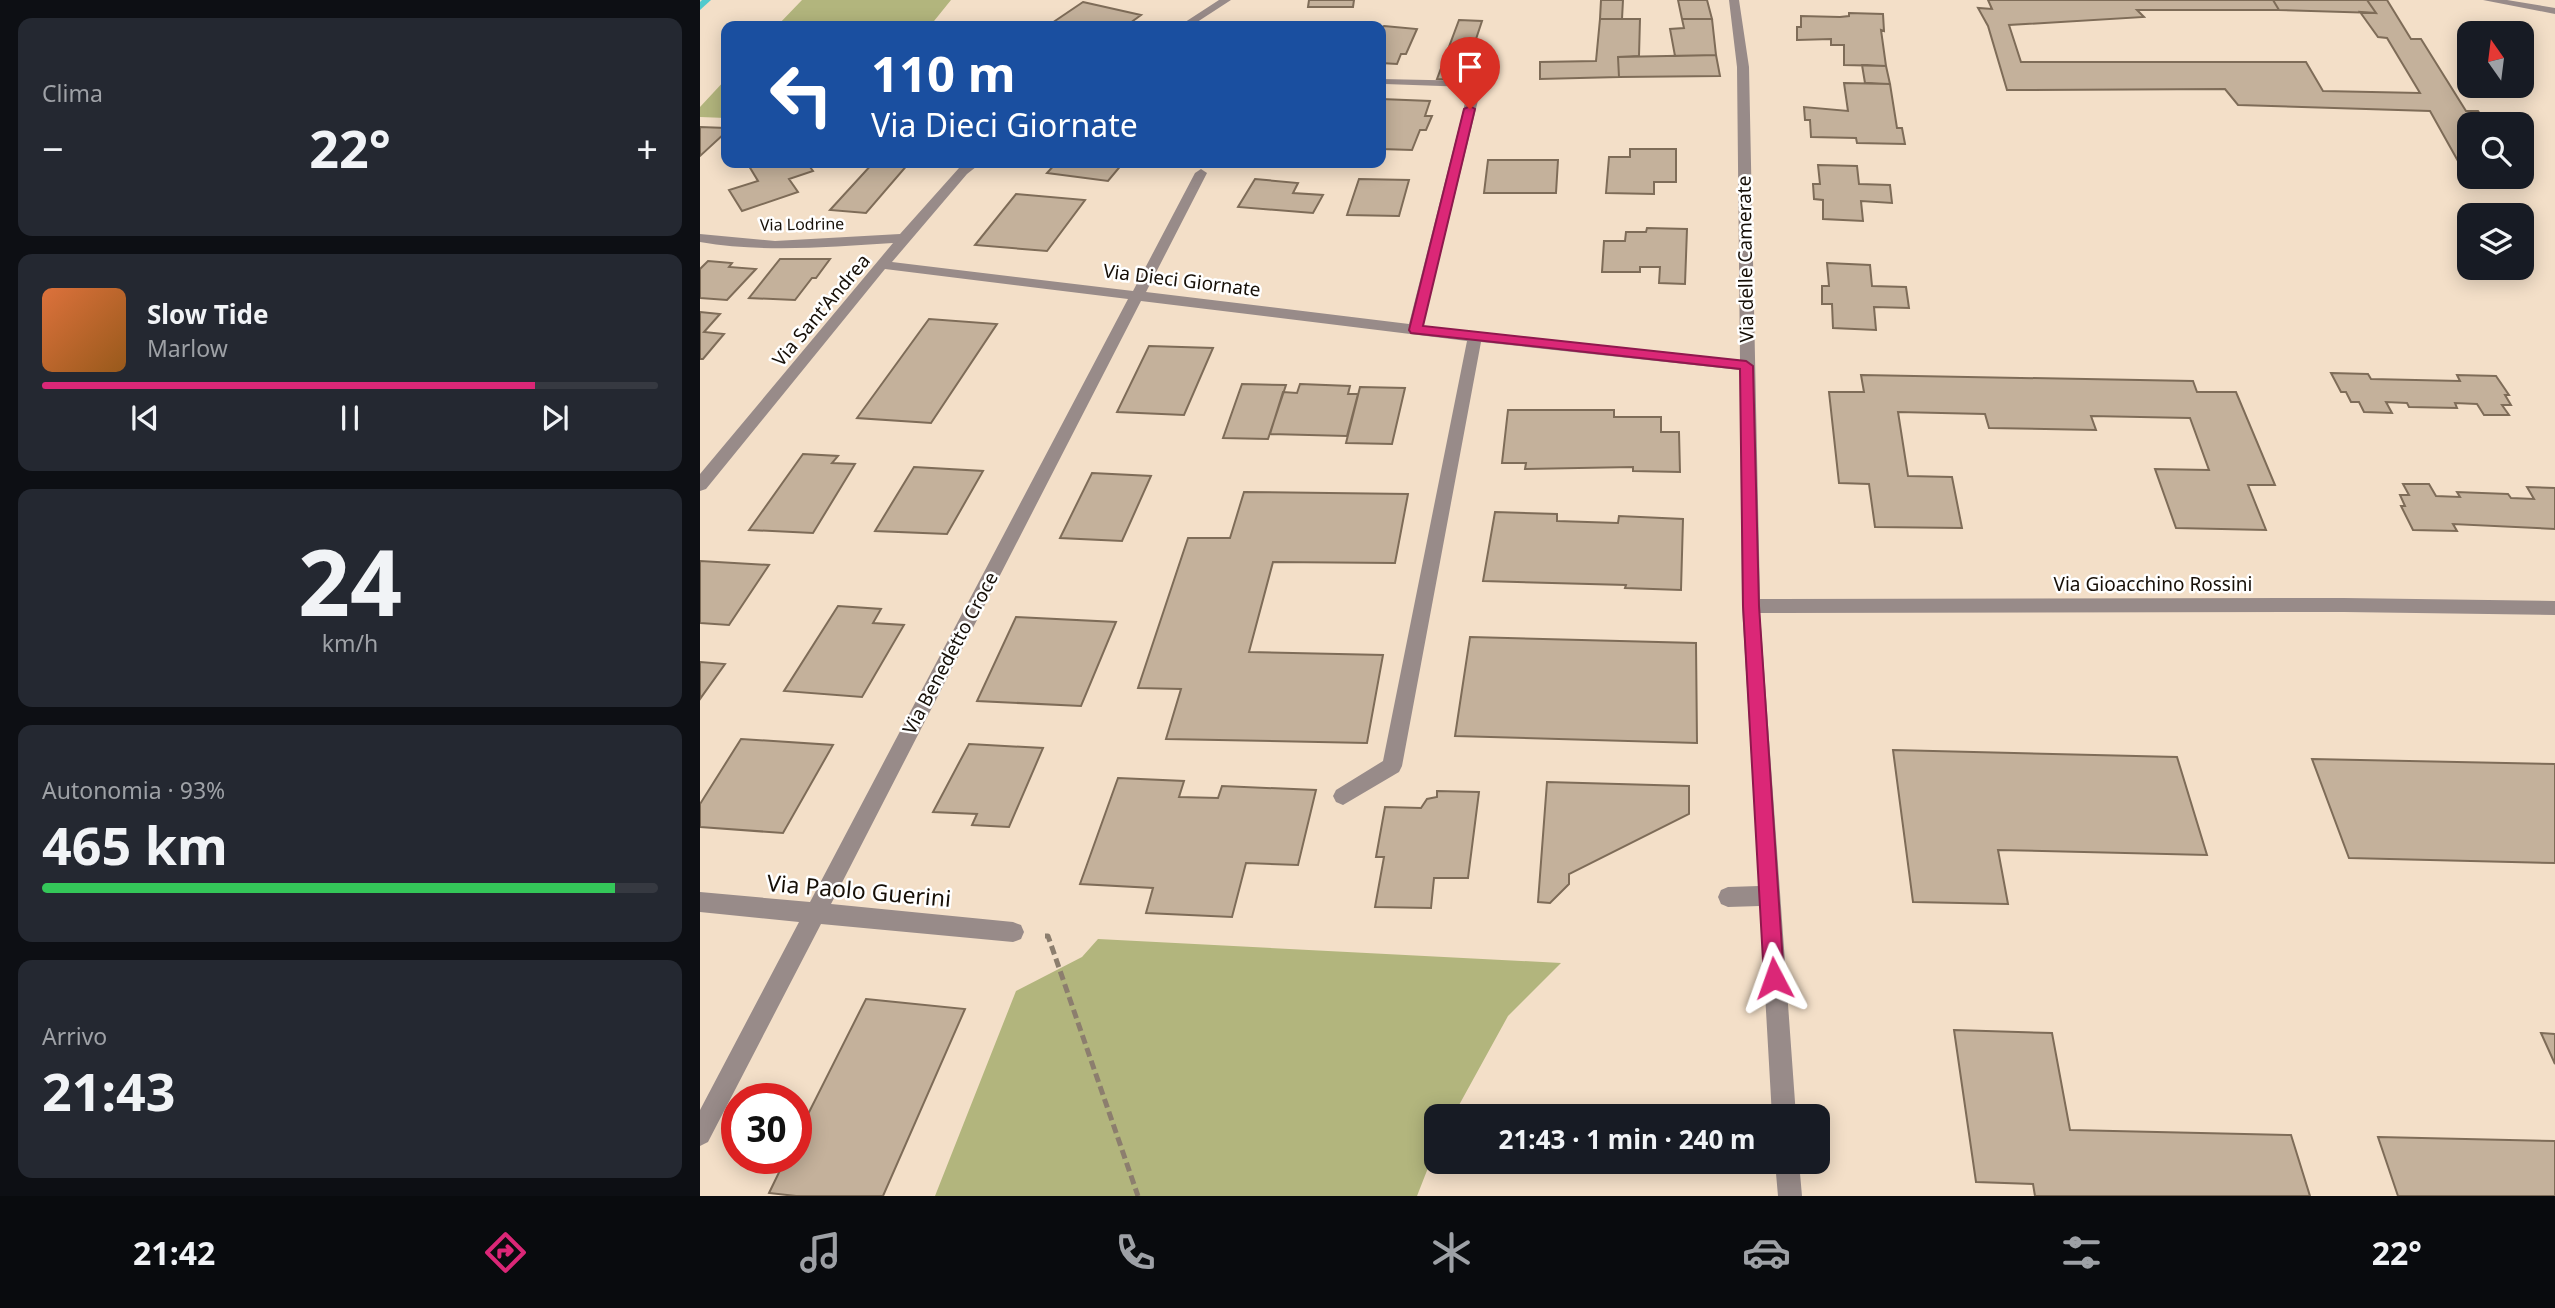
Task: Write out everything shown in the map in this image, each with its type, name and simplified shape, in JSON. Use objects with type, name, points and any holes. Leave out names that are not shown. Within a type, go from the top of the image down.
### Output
[{"type":"street","points":[[1192,21],[1226,0]]},
{"type":"street","name":"Via delle Camerate","points":[[1734,0],[1743,67],[1751,606],[1783,1104]]},
{"type":"street","points":[[2488,0],[2555,11]]},
{"type":"street","points":[[1386,81],[1476,84],[1415,330]]},
{"type":"street","name":"Via Sant'Andrea","points":[[700,485],[904,238],[968,168]]},
{"type":"street","name":"Via Benedetto Croce","points":[[700,1133],[1201,173]]},
{"type":"street","name":"Via Lodrine","points":[[700,238],[716,242],[808,244],[904,238]]},
{"type":"street","name":"Via Dieci Giornate","points":[[884,265],[1415,330],[1746,366]]},
{"type":"street","points":[[1343,796],[1391,766],[1475,337]]},
{"type":"street","name":"Via Gioacchino Rossini","points":[[1751,606],[2344,605],[2555,608]]},
{"type":"street","points":[[1728,897],[1768,896]]},
{"type":"street","name":"Via Paolo Guerini","points":[[700,902],[1013,932]]},
{"type":"street","points":[[1788,1174],[1790,1196]]},
{"type":"path","points":[[1013,932],[1048,936],[1139,1196]]},
{"type":"green space","points":[[802,0],[951,0],[934,21],[782,21]]},
{"type":"green space","points":[[721,84],[721,118],[700,117],[700,107]]},
{"type":"green space","points":[[1098,939],[1561,963],[1508,1016],[1460,1104],[1424,1104],[1426,1174],[1417,1196],[935,1196],[1016,991],[1082,957]]},
{"type":"building","points":[[1309,0],[1354,0],[1353,7],[1308,7]]},
{"type":"building","points":[[1601,0],[1623,0],[1622,19],[1600,19]]},
{"type":"building","points":[[1678,0],[1707,0],[1712,19],[1682,19]]},
{"type":"building","points":[[1988,0],[2273,0],[2279,10],[2137,10],[2144,17],[2009,25],[2021,62],[2306,62],[2323,91],[2420,93],[2387,38],[2378,37],[2360,12],[2376,13],[2367,0],[2387,0],[2411,39],[2421,39],[2466,111],[2479,112],[2457,112],[2457,159],[2430,111],[2238,105],[2225,89],[2007,90],[1988,26],[1978,8],[1992,9]]},
{"type":"building","points":[[2273,0],[2367,0],[2376,13],[2279,10]]},
{"type":"building","points":[[1083,2],[1141,15],[1133,21],[1055,21]]},
{"type":"building","points":[[1849,13],[1883,14],[1884,31],[1881,30],[1886,66],[1844,65],[1844,45],[1831,45],[1831,39],[1797,40],[1797,27],[1801,27],[1801,16],[1840,17],[1849,16]]},
{"type":"building","points":[[1600,19],[1640,19],[1639,56],[1618,57],[1619,77],[1540,79],[1540,62],[1596,61]]},
{"type":"building","points":[[1682,19],[1712,19],[1716,55],[1675,56],[1670,29],[1684,28]]},
{"type":"building","points":[[1459,20],[1482,21],[1474,45],[1468,44],[1461,65],[1474,66],[1469,80],[1437,79]]},
{"type":"building","points":[[1386,26],[1417,29],[1406,54],[1401,54],[1397,64],[1386,63]]},
{"type":"building","points":[[1716,55],[1720,76],[1619,77],[1618,57]]},
{"type":"building","points":[[1862,65],[1886,66],[1890,84],[1865,83]]},
{"type":"building","points":[[1844,83],[1890,84],[1897,128],[1902,128],[1905,144],[1857,143],[1856,138],[1811,137],[1810,120],[1805,120],[1804,107],[1848,111]]},
{"type":"building","points":[[1386,99],[1430,101],[1425,116],[1432,116],[1426,130],[1420,130],[1412,150],[1386,149]]},
{"type":"building","points":[[700,127],[721,128],[721,137],[700,156]]},
{"type":"building","points":[[1630,149],[1676,149],[1676,182],[1654,182],[1654,194],[1606,193],[1609,157],[1630,157]]},
{"type":"building","points":[[1488,160],[1558,160],[1556,193],[1484,193]]},
{"type":"building","points":[[1818,165],[1857,166],[1859,184],[1890,185],[1892,203],[1861,201],[1863,221],[1823,219],[1823,200],[1814,199],[1813,184],[1820,184]]},
{"type":"building","points":[[750,168],[811,168],[813,171],[789,179],[798,192],[742,211],[729,190],[758,181]]},
{"type":"building","points":[[868,168],[905,168],[866,213],[830,210]]},
{"type":"building","points":[[1052,168],[1119,168],[1108,181],[1047,173]]},
{"type":"building","points":[[1255,179],[1298,183],[1293,193],[1323,195],[1313,213],[1238,207]]},
{"type":"building","points":[[1359,179],[1409,180],[1399,216],[1347,215]]},
{"type":"building","points":[[1016,194],[1085,200],[1047,251],[975,245]]},
{"type":"building","points":[[1647,228],[1687,229],[1685,284],[1659,283],[1660,267],[1640,267],[1640,272],[1602,272],[1604,241],[1625,241],[1626,232],[1646,232]]},
{"type":"building","points":[[780,259],[830,259],[795,300],[749,298]]},
{"type":"building","points":[[708,261],[732,263],[729,267],[756,269],[727,300],[700,298],[700,269]]},
{"type":"building","points":[[1827,263],[1870,265],[1872,286],[1906,287],[1909,308],[1874,307],[1876,330],[1833,328],[1832,304],[1822,304],[1822,286],[1829,286]]},
{"type":"building","points":[[700,312],[720,314],[704,332],[724,334],[703,359],[700,359]]},
{"type":"building","points":[[929,319],[997,324],[931,423],[857,418]]},
{"type":"building","points":[[1149,346],[1213,348],[1184,415],[1117,412]]},
{"type":"building","points":[[2331,373],[2368,374],[2371,379],[2460,381],[2457,375],[2496,376],[2509,395],[2505,395],[2511,405],[2502,405],[2509,415],[2484,415],[2477,404],[2455,403],[2457,408],[2409,407],[2407,403],[2386,402],[2392,413],[2364,412],[2359,402],[2351,402],[2346,392],[2341,392]]},
{"type":"building","points":[[1861,375],[2193,381],[2197,392],[2236,392],[2275,485],[2248,485],[2266,530],[2176,528],[2155,469],[2209,470],[2190,418],[2091,416],[2096,430],[1989,428],[1985,414],[1898,412],[1908,476],[1952,477],[1962,528],[1875,527],[1869,484],[1839,483],[1829,392],[1864,392]]},
{"type":"building","points":[[1242,384],[1286,385],[1268,439],[1223,438]]},
{"type":"building","points":[[1300,384],[1350,386],[1348,394],[1358,394],[1347,436],[1270,434],[1283,392],[1297,393]]},
{"type":"building","points":[[1360,387],[1405,388],[1392,444],[1346,443]]},
{"type":"building","points":[[1508,410],[1614,410],[1614,417],[1661,417],[1661,432],[1679,432],[1680,472],[1633,471],[1633,467],[1525,469],[1526,463],[1502,463]]},
{"type":"building","points":[[803,454],[838,456],[832,463],[855,464],[813,533],[749,530]]},
{"type":"building","points":[[914,467],[983,471],[947,534],[875,531]]},
{"type":"building","points":[[1092,473],[1151,476],[1122,541],[1060,538]]},
{"type":"building","points":[[2403,484],[2429,484],[2436,496],[2460,497],[2457,492],[2508,494],[2511,498],[2534,499],[2527,487],[2555,488],[2555,529],[2453,524],[2457,531],[2413,530],[2401,506],[2405,506],[2400,495],[2409,495]]},
{"type":"building","points":[[1244,492],[1408,494],[1395,563],[1273,562],[1249,652],[1383,655],[1367,743],[1166,739],[1181,689],[1138,688],[1188,538],[1230,538]]},
{"type":"building","points":[[1495,512],[1557,514],[1557,521],[1618,523],[1619,516],[1683,519],[1681,590],[1625,588],[1626,585],[1483,581]]},
{"type":"building","points":[[700,561],[769,565],[729,625],[700,623]]},
{"type":"building","points":[[838,606],[881,609],[873,623],[904,625],[862,697],[784,691]]},
{"type":"building","points":[[1016,617],[1116,622],[1081,706],[977,701]]},
{"type":"building","points":[[1470,637],[1696,643],[1697,743],[1455,736]]},
{"type":"building","points":[[700,662],[725,664],[700,699]]},
{"type":"building","points":[[741,739],[833,745],[783,833],[700,827],[700,804]]},
{"type":"building","points":[[969,744],[1043,748],[1009,827],[972,825],[977,814],[933,812]]},
{"type":"building","points":[[1893,750],[2177,757],[2207,855],[1998,850],[2008,904],[1913,902]]},
{"type":"building","points":[[2312,759],[2555,764],[2555,863],[2349,858]]},
{"type":"building","points":[[1118,778],[1184,781],[1179,797],[1218,798],[1222,786],[1316,790],[1298,865],[1246,863],[1232,917],[1146,913],[1153,888],[1080,884]]},
{"type":"building","points":[[1547,782],[1689,786],[1689,814],[1569,874],[1569,884],[1550,903],[1538,902]]},
{"type":"building","points":[[1437,791],[1479,792],[1468,878],[1434,878],[1431,908],[1375,907],[1384,857],[1376,857],[1385,807],[1421,808],[1427,799],[1437,797]]},
{"type":"building","points":[[866,999],[965,1009],[883,1196],[796,1196],[769,1193],[778,1174],[812,1174],[812,1106]]},
{"type":"building","points":[[1954,1030],[2052,1033],[2070,1130],[2291,1135],[2310,1196],[2035,1196],[2033,1184],[1976,1182]]},
{"type":"building","points":[[2541,1033],[2555,1034],[2555,1064]]},
{"type":"building","points":[[2378,1137],[2555,1141],[2555,1196],[2398,1196]]},
{"type":"waterway","points":[[700,7],[707,0]]},
{"type":"route","points":[[1470,109],[1415,330],[1746,366],[1751,606],[1774,978]]}]
